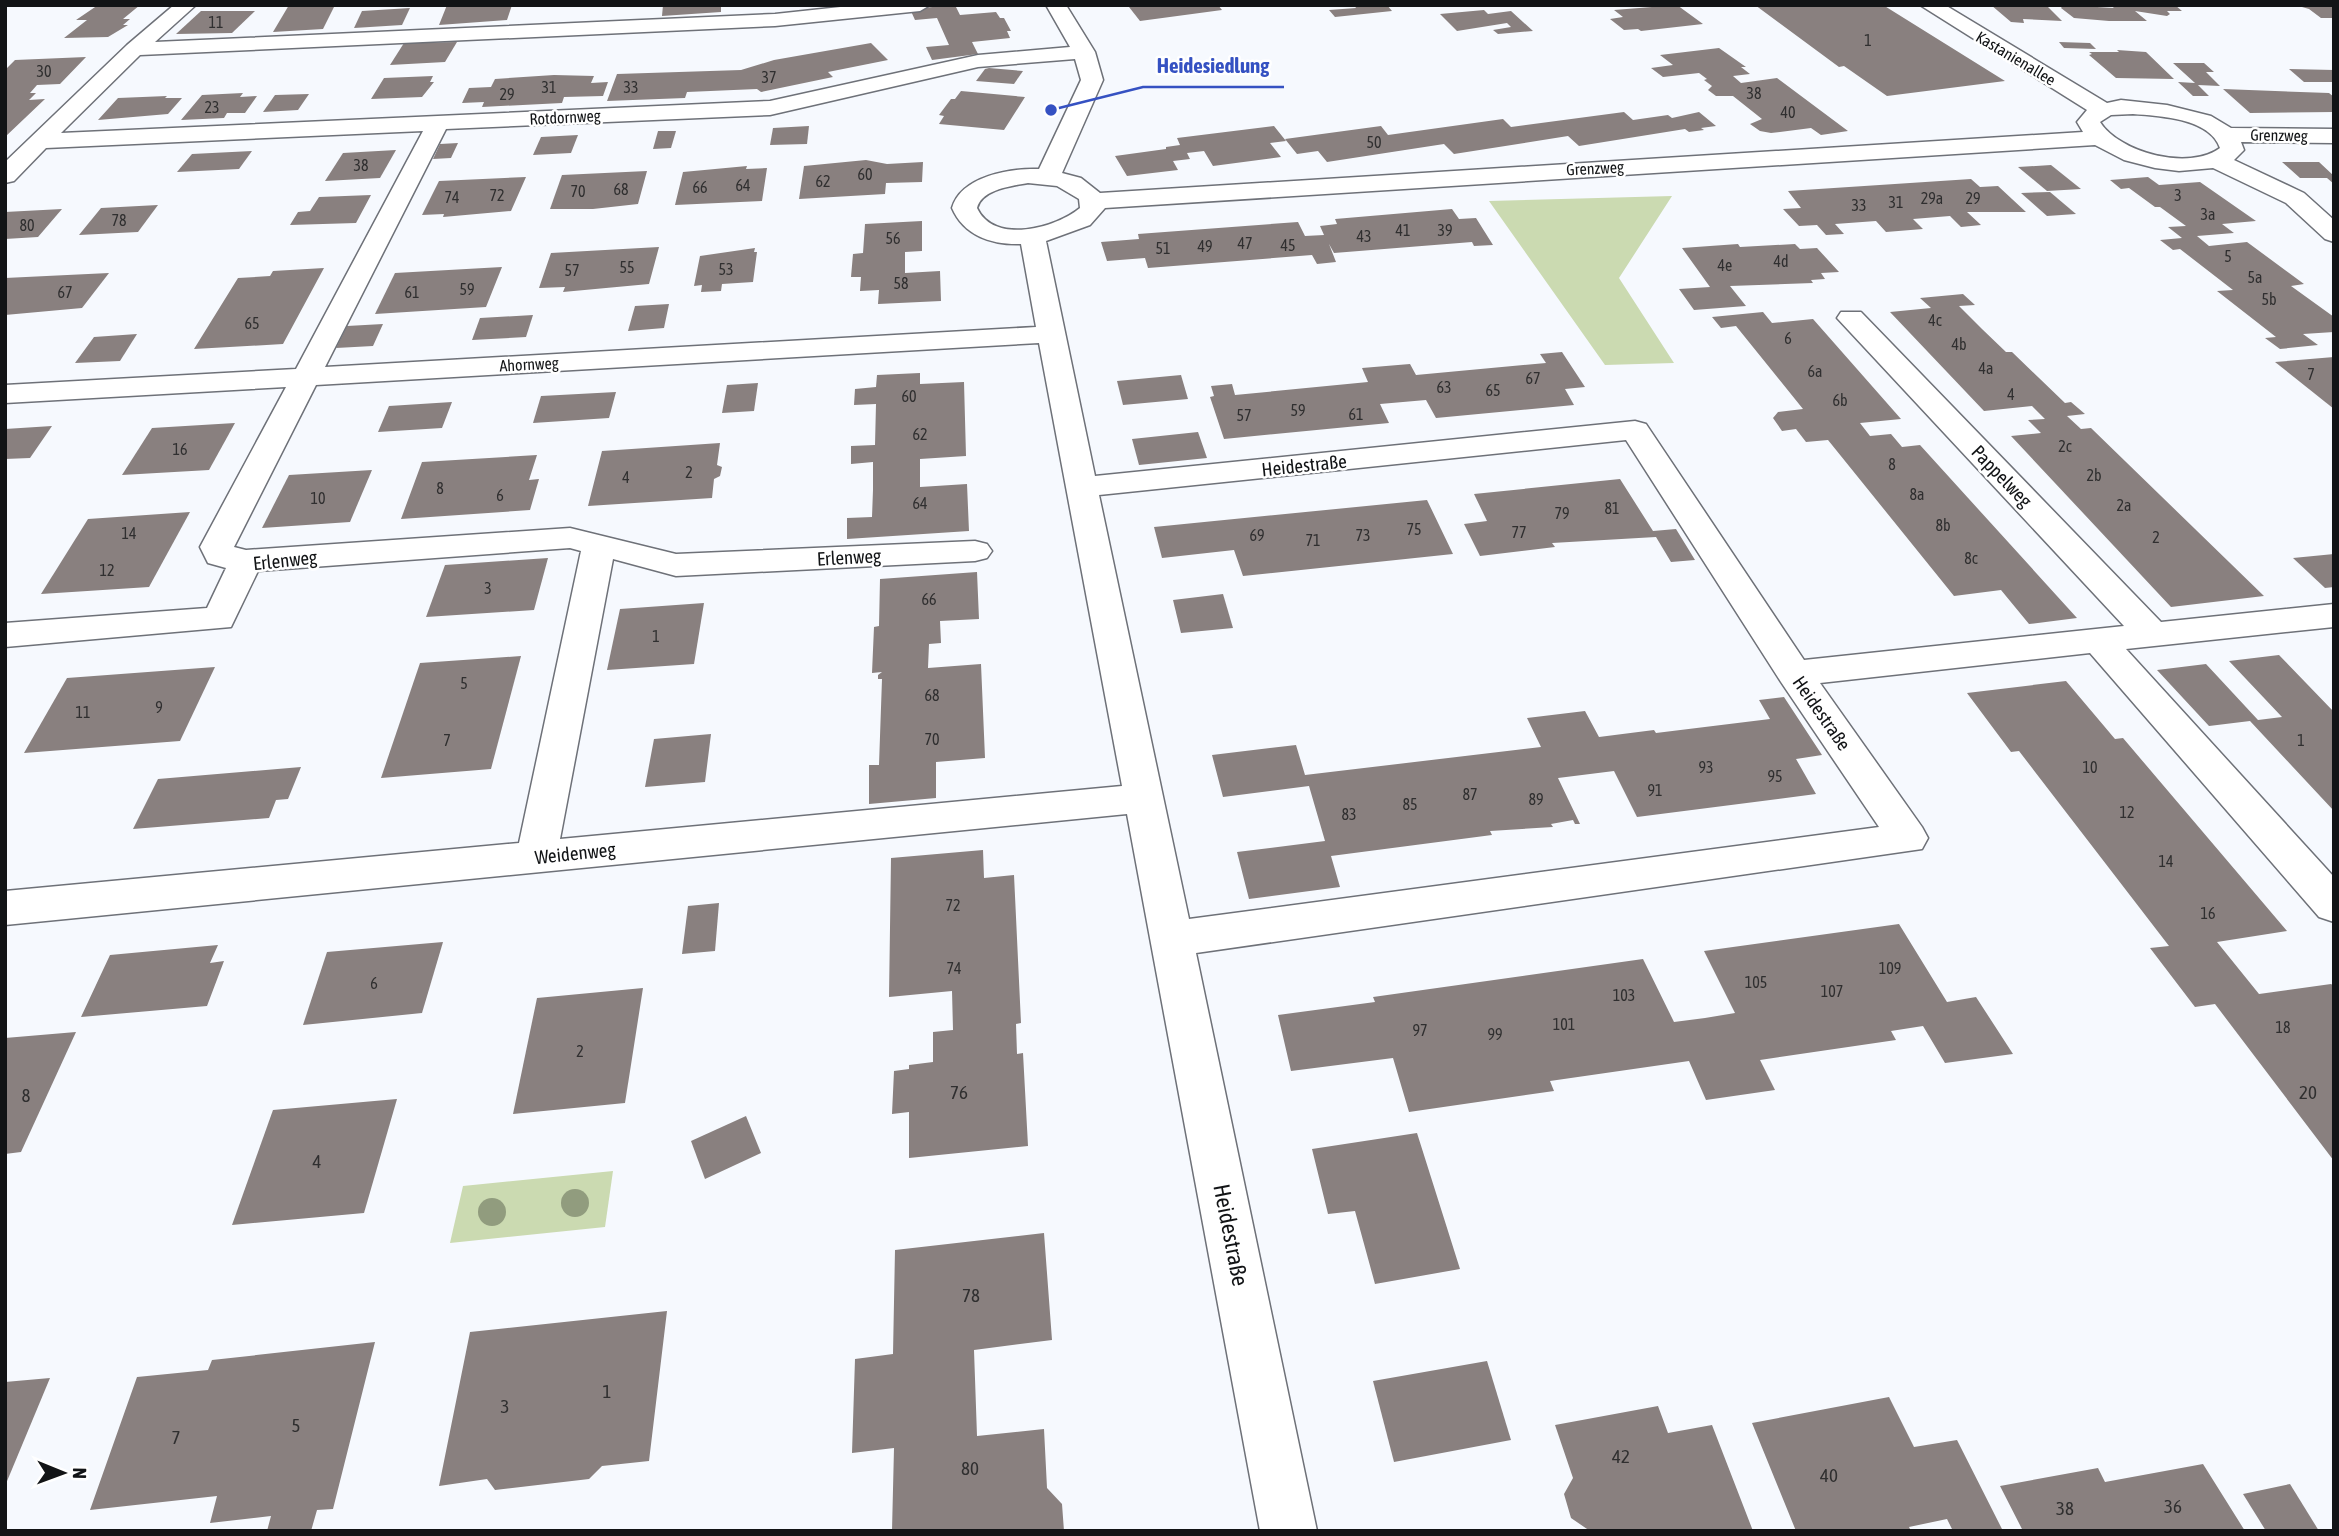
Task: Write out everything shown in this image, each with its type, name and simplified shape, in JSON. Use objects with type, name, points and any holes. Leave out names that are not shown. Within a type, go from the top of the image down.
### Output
[{"type":"street","points":[[5,176],[134,49],[186,5]]},
{"type":"street","points":[[134,49],[920,5]]},
{"type":"street","points":[[1048,177],[1092,80],[1084,51],[1056,5]]},
{"type":"street","name":"Kastanienallee","points":[[1930,5],[2103,110]]},
{"type":"street","name":"Rotdornweg","points":[[40,141],[771,108],[978,61],[1084,51]]},
{"type":"street","points":[[2217,161],[2232,150],[2225,135],[2201,121],[2167,110],[2143,107],[2103,110],[2092,115],[2088,122],[2097,138],[2115,149],[2179,164],[2217,161],[2295,198],[2334,234]]},
{"type":"street","points":[[246,561],[220,556],[217,547],[438,123]]},
{"type":"street","name":"Grenzweg","points":[[2225,135],[2334,136]]},
{"type":"street","name":"Grenzweg","points":[[1093,201],[2097,138]]},
{"type":"street","points":[[1048,177],[1078,185],[1093,201],[1092,210],[1071,228],[1032,236],[1012,236],[978,226],[968,218],[965,209],[967,199],[976,190],[999,180],[1048,177]]},
{"type":"street","name":"Heidestraße","points":[[1032,236],[1289,1531]]},
{"type":"street","name":"Pappelweg","points":[[1851,318],[2153,635]]},
{"type":"street","name":"Ahornweg","points":[[5,394],[1052,334]]},
{"type":"street","name":"Heidestraße","points":[[1082,487],[1634,430],[1794,673],[1908,838],[1171,939]]},
{"type":"street","name":"Erlenweg","points":[[5,635],[219,619],[246,561],[569,538],[676,565],[975,551]]},
{"type":"street","points":[[536,857],[599,545]]},
{"type":"street","points":[[1794,673],[2334,615]]},
{"type":"street","points":[[2098,640],[2334,905]]},
{"type":"street","name":"Weidenweg","points":[[5,908],[1144,798]]},
{"type":"green space","points":[[1672,196],[1619,278],[1674,363],[1605,365],[1489,201]]},
{"type":"green space","points":[[613,1171],[605,1227],[450,1243],[463,1186]]},
{"type":"building","points":[[98,5],[140,5],[123,19],[130,19],[123,25],[128,25],[108,37],[64,38],[87,20],[76,20]]},
{"type":"building","points":[[289,5],[335,5],[323,29],[273,32]]},
{"type":"building","points":[[447,5],[512,5],[507,20],[439,25]]},
{"type":"building","points":[[663,5],[721,5],[721,12],[662,16]]},
{"type":"building","points":[[955,5],[960,15],[996,12],[1000,18],[1004,18],[1011,31],[1007,31],[1010,38],[972,42],[978,54],[932,60],[926,47],[949,45],[937,18],[915,20],[910,9]]},
{"type":"building","points":[[1218,5],[1222,10],[1140,21],[1129,7]]},
{"type":"building","points":[[1354,5],[1387,5],[1392,11],[1335,17],[1329,10],[1356,8]]},
{"type":"building","points":[[1677,5],[1703,24],[1641,31],[1624,30],[1610,19],[1623,17],[1614,10]]},
{"type":"building","points":[[1755,5],[1883,5],[2005,81],[1887,96],[1844,66],[1839,67]]},
{"type":"building","points":[[1991,5],[2046,5],[2062,21],[2023,19],[2024,23],[2011,22]]},
{"type":"building","points":[[2063,5],[2114,8],[2110,5],[2175,5],[2182,11],[2167,11],[2170,14],[2167,16],[2135,11],[2147,21],[2109,21],[2074,18],[2061,8]]},
{"type":"building","points":[[2295,5],[2334,5],[2334,18],[2321,18],[2309,9]]},
{"type":"building","points":[[410,8],[402,25],[354,28],[362,11]]},
{"type":"building","points":[[1484,10],[1488,14],[1511,11],[1533,31],[1498,34],[1493,30],[1511,27],[1507,23],[1457,31],[1440,14]]},
{"type":"building","points":[[201,11],[255,11],[232,33],[176,34]]},
{"type":"building","points":[[457,42],[445,62],[390,65],[404,43]]},
{"type":"building","points":[[2059,42],[2090,43],[2096,49],[2064,48]]},
{"type":"building","points":[[871,43],[888,60],[828,72],[833,77],[761,92],[757,89],[687,92],[685,98],[607,101],[617,74],[741,70],[774,60]]},
{"type":"building","points":[[1719,48],[1746,67],[1741,67],[1750,74],[1733,76],[1741,83],[1777,78],[1848,131],[1821,135],[1811,128],[1771,133],[1760,131],[1750,124],[1762,119],[1733,96],[1716,96],[1708,90],[1712,86],[1704,80],[1707,79],[1699,73],[1663,77],[1651,68],[1673,65],[1660,55]]},
{"type":"building","points":[[2117,50],[2146,52],[2174,79],[2116,78],[2089,55],[2092,54],[2089,52],[2119,52]]},
{"type":"building","points":[[86,57],[60,84],[37,85],[30,93],[36,93],[29,100],[45,99],[5,137],[5,70],[15,60]]},
{"type":"building","points":[[2173,63],[2204,63],[2214,72],[2206,72],[2220,86],[2198,85],[2209,96],[2193,96],[2178,82],[2195,83]]},
{"type":"building","points":[[985,69],[1023,71],[1014,84],[976,81]]},
{"type":"building","points":[[2289,69],[2334,70],[2334,82],[2304,82]]},
{"type":"building","points":[[554,75],[594,76],[591,83],[608,82],[603,96],[564,97],[562,103],[482,107],[484,102],[462,103],[469,88],[491,87],[495,79]]},
{"type":"building","points":[[433,76],[430,82],[434,82],[422,97],[371,99],[384,78]]},
{"type":"building","points":[[2223,89],[2329,93],[2334,97],[2334,112],[2250,113]]},
{"type":"building","points":[[961,91],[1025,97],[1004,130],[939,124],[944,116],[939,115]]},
{"type":"building","points":[[243,93],[240,97],[257,96],[245,113],[227,113],[224,118],[181,120],[202,95]]},
{"type":"building","points":[[309,94],[298,110],[263,112],[275,95]]},
{"type":"building","points":[[167,96],[165,98],[182,98],[168,114],[98,120],[118,98]]},
{"type":"building","points":[[1624,112],[1633,120],[1668,115],[1672,118],[1699,112],[1716,126],[1701,128],[1704,130],[1689,132],[1685,129],[1579,146],[1568,136],[1454,154],[1444,144],[1327,162],[1318,151],[1297,154],[1285,139],[1381,126],[1388,135],[1503,119],[1511,127]]},
{"type":"building","points":[[809,126],[807,144],[770,145],[773,128]]},
{"type":"building","points":[[1274,126],[1286,141],[1270,143],[1281,157],[1213,166],[1204,151],[1187,153],[1190,159],[1173,161],[1178,170],[1127,176],[1115,156],[1180,145],[1177,138]]},
{"type":"building","points":[[658,131],[676,131],[671,148],[653,149]]},
{"type":"building","points":[[578,135],[571,153],[533,155],[541,137]]},
{"type":"building","points":[[458,143],[451,158],[433,159],[440,144]]},
{"type":"building","points":[[396,150],[380,178],[325,181],[343,153]]},
{"type":"building","points":[[252,151],[239,169],[177,172],[192,154]]},
{"type":"building","points":[[866,160],[887,164],[923,162],[922,182],[886,183],[885,194],[799,199],[804,166]]},
{"type":"building","points":[[2282,162],[2319,162],[2334,176],[2334,184],[2327,178],[2300,178]]},
{"type":"building","points":[[2051,165],[2081,189],[2047,191],[2018,167]]},
{"type":"building","points":[[747,166],[746,169],[767,168],[762,201],[675,205],[683,172]]},
{"type":"building","points":[[647,171],[638,204],[593,209],[550,209],[562,175]]},
{"type":"building","points":[[526,177],[511,211],[443,217],[444,214],[422,215],[439,181]]},
{"type":"building","points":[[2148,177],[2159,185],[2200,182],[2256,221],[2222,224],[2234,233],[2197,236],[2209,246],[2247,242],[2304,284],[2291,286],[2334,317],[2334,332],[2303,334],[2318,345],[2280,349],[2265,338],[2276,337],[2217,291],[2233,290],[2180,249],[2173,250],[2160,240],[2182,238],[2168,227],[2186,226],[2129,188],[2121,189],[2110,180]]},
{"type":"building","points":[[1971,179],[1980,187],[1998,186],[2026,212],[1967,212],[1981,225],[1961,227],[1950,216],[1913,219],[1923,229],[1886,232],[1876,221],[1835,224],[1844,234],[1826,235],[1817,225],[1799,226],[1783,209],[1801,208],[1788,191]]},
{"type":"building","points":[[2050,192],[2076,214],[2047,216],[2021,193]]},
{"type":"building","points":[[371,195],[356,223],[290,225],[298,212],[310,211],[319,197]]},
{"type":"building","points":[[158,205],[138,232],[79,235],[101,208]]},
{"type":"building","points":[[62,209],[38,237],[5,239],[5,212]]},
{"type":"building","points":[[1452,209],[1459,219],[1476,218],[1493,245],[1474,246],[1472,242],[1334,253],[1329,244],[1336,262],[1317,264],[1312,255],[1148,268],[1145,258],[1107,261],[1101,242],[1139,239],[1138,234],[1298,222],[1305,236],[1324,235],[1320,226],[1337,224],[1335,219]]},
{"type":"building","points":[[922,221],[922,251],[905,252],[905,273],[940,271],[941,301],[878,304],[879,290],[860,291],[861,277],[851,277],[853,254],[863,253],[865,224]]},
{"type":"building","points":[[1738,244],[1740,247],[1795,244],[1800,249],[1817,248],[1839,272],[1821,273],[1825,279],[1811,280],[1813,283],[1730,286],[1746,306],[1694,310],[1679,289],[1710,287],[1682,248]]},
{"type":"building","points":[[659,247],[649,284],[563,292],[565,287],[539,288],[551,253]]},
{"type":"building","points":[[755,248],[754,252],[757,252],[753,282],[722,284],[721,291],[701,292],[702,285],[694,286],[700,256]]},
{"type":"building","points":[[502,267],[486,307],[375,314],[395,273]]},
{"type":"building","points":[[324,268],[283,344],[194,349],[238,278],[270,276],[273,271]]},
{"type":"building","points":[[109,273],[82,308],[5,315],[5,278]]},
{"type":"building","points":[[1963,294],[1975,305],[1959,306],[1982,329],[2006,352],[2012,352],[2065,403],[2071,402],[2085,414],[2067,416],[2081,429],[2091,428],[2264,596],[2171,607],[2011,436],[2041,433],[2028,420],[2045,419],[2032,406],[1984,411],[1890,312],[1931,308],[1920,298]]},
{"type":"building","points":[[669,304],[664,328],[628,331],[635,306]]},
{"type":"building","points":[[1763,312],[1772,323],[1813,319],[1901,419],[1860,423],[1870,436],[1891,434],[1902,447],[1920,445],[2077,618],[2029,624],[2001,590],[1954,596],[1828,440],[1806,442],[1796,429],[1782,431],[1773,418],[1778,412],[1803,409],[1736,326],[1721,328],[1712,317]]},
{"type":"building","points":[[533,315],[526,337],[472,340],[480,318]]},
{"type":"building","points":[[383,324],[373,346],[336,348],[347,326]]},
{"type":"building","points":[[137,334],[120,361],[75,363],[94,337]]},
{"type":"building","points":[[1562,352],[1585,387],[1565,389],[1574,405],[1436,418],[1426,400],[1380,404],[1389,423],[1224,439],[1210,397],[1214,396],[1211,386],[1232,384],[1235,395],[1368,382],[1362,368],[1410,364],[1416,375],[1546,363],[1540,354]]},
{"type":"building","points":[[2334,357],[2334,409],[2275,362]]},
{"type":"building","points":[[920,373],[920,384],[964,382],[966,456],[920,459],[920,487],[967,484],[969,531],[847,539],[847,518],[872,517],[873,462],[851,464],[851,446],[875,445],[876,404],[854,405],[855,389],[876,387],[877,375]]},
{"type":"building","points":[[1181,375],[1188,399],[1123,405],[1117,381]]},
{"type":"building","points":[[758,383],[754,411],[722,413],[727,385]]},
{"type":"building","points":[[616,392],[609,418],[533,423],[541,396]]},
{"type":"building","points":[[452,402],[442,428],[378,432],[389,406]]},
{"type":"building","points":[[235,423],[209,470],[122,475],[152,428]]},
{"type":"building","points":[[52,426],[30,458],[5,459],[5,429]]},
{"type":"building","points":[[1198,432],[1207,458],[1139,465],[1132,439]]},
{"type":"building","points":[[720,443],[717,465],[722,467],[720,476],[714,479],[712,498],[588,506],[602,451]]},
{"type":"building","points":[[537,455],[529,480],[539,479],[530,510],[401,519],[422,462]]},
{"type":"building","points":[[372,470],[350,522],[262,528],[289,475]]},
{"type":"building","points":[[1620,479],[1653,531],[1676,529],[1695,560],[1671,562],[1656,537],[1552,543],[1555,547],[1480,556],[1464,524],[1487,521],[1474,494]]},
{"type":"building","points":[[1427,500],[1453,554],[1243,576],[1234,550],[1162,558],[1154,527]]},
{"type":"building","points":[[190,512],[149,587],[41,594],[88,519]]},
{"type":"building","points":[[2334,554],[2334,587],[2325,588],[2293,558]]},
{"type":"building","points":[[548,558],[534,610],[426,617],[445,565]]},
{"type":"building","points":[[977,572],[979,619],[940,621],[941,643],[929,644],[928,668],[981,664],[985,758],[936,762],[936,798],[869,804],[869,765],[879,765],[882,679],[878,679],[878,675],[882,672],[872,673],[874,627],[879,626],[880,579]]},
{"type":"building","points":[[1223,594],[1233,628],[1181,633],[1173,600]]},
{"type":"building","points":[[704,603],[694,664],[607,670],[620,609]]},
{"type":"building","points":[[2279,655],[2334,712],[2334,811],[2250,721],[2209,726],[2157,670],[2206,664],[2258,720],[2282,717],[2229,661]]},
{"type":"building","points":[[521,656],[491,769],[381,778],[420,663]]},
{"type":"building","points":[[215,667],[180,741],[24,753],[67,678]]},
{"type":"building","points":[[2066,681],[2115,739],[2123,738],[2287,931],[2217,942],[2259,994],[2331,984],[2334,986],[2334,1161],[2215,1004],[2195,1007],[2150,948],[2169,946],[2019,751],[2011,752],[1967,693]]},
{"type":"building","points":[[1784,697],[1822,755],[1796,759],[1816,794],[1637,817],[1614,771],[1558,778],[1580,824],[1575,824],[1573,820],[1551,824],[1553,827],[1490,831],[1492,835],[1331,856],[1340,887],[1249,899],[1237,852],[1325,841],[1309,786],[1223,797],[1212,755],[1296,745],[1305,775],[1541,747],[1527,718],[1585,711],[1599,737],[1654,730],[1656,733],[1770,719],[1759,700]]},
{"type":"building","points":[[711,734],[705,782],[645,787],[654,739]]},
{"type":"building","points":[[301,767],[288,799],[276,800],[269,818],[133,829],[158,779]]},
{"type":"building","points":[[983,850],[984,878],[1014,875],[1021,1023],[1016,1024],[1017,1054],[1023,1053],[1028,1146],[909,1158],[909,1112],[892,1114],[894,1071],[909,1069],[909,1065],[933,1062],[933,1032],[953,1030],[952,991],[889,997],[891,858]]},
{"type":"building","points":[[719,903],[715,951],[682,954],[688,906]]},
{"type":"building","points":[[1899,924],[1947,1002],[1976,997],[2013,1054],[1945,1063],[1923,1026],[1891,1031],[1896,1040],[1760,1060],[1775,1090],[1706,1100],[1689,1061],[1550,1081],[1554,1091],[1409,1112],[1393,1058],[1291,1071],[1278,1015],[1375,1002],[1373,997],[1643,959],[1674,1022],[1705,1018],[1735,1013],[1704,951]]},
{"type":"building","points":[[443,942],[422,1013],[303,1025],[327,952]]},
{"type":"building","points":[[218,945],[210,963],[224,961],[207,1006],[81,1017],[110,955]]},
{"type":"building","points":[[643,988],[625,1103],[513,1114],[537,998]]},
{"type":"building","points":[[76,1032],[21,1152],[5,1154],[5,1038]]},
{"type":"building","points":[[397,1099],[364,1213],[232,1225],[273,1110]]},
{"type":"building","points":[[746,1116],[761,1153],[705,1179],[691,1141]]},
{"type":"building","points":[[1417,1133],[1460,1269],[1375,1284],[1355,1211],[1328,1214],[1312,1149]]},
{"type":"building","points":[[1044,1233],[1052,1340],[974,1350],[977,1436],[1044,1429],[1047,1488],[1062,1504],[1064,1531],[892,1531],[894,1448],[852,1453],[855,1359],[893,1354],[895,1250]]},
{"type":"building","points":[[667,1311],[649,1461],[602,1466],[589,1479],[495,1490],[487,1479],[439,1486],[470,1332]]},
{"type":"building","points":[[375,1342],[333,1509],[317,1510],[311,1531],[267,1531],[271,1516],[210,1523],[217,1496],[90,1510],[137,1377],[208,1370],[212,1360]]},
{"type":"building","points":[[1487,1361],[1511,1440],[1394,1462],[1373,1381]]},
{"type":"building","points":[[50,1378],[5,1486],[5,1382]]},
{"type":"building","points":[[1889,1397],[1914,1447],[1957,1440],[2003,1531],[1953,1531],[1947,1519],[1909,1527],[1911,1531],[1796,1531],[1752,1423]]},
{"type":"building","points":[[1658,1406],[1668,1433],[1712,1425],[1753,1531],[1590,1531],[1571,1518],[1564,1494],[1573,1478],[1555,1425]]},
{"type":"building","points":[[2203,1464],[2245,1531],[2023,1531],[2000,1486],[2098,1468],[2105,1482]]},
{"type":"building","points":[[2290,1484],[2319,1531],[2266,1531],[2243,1494]]},
{"type":"place","name":"Heidesiedlung","points":[[1051,110]]}]
